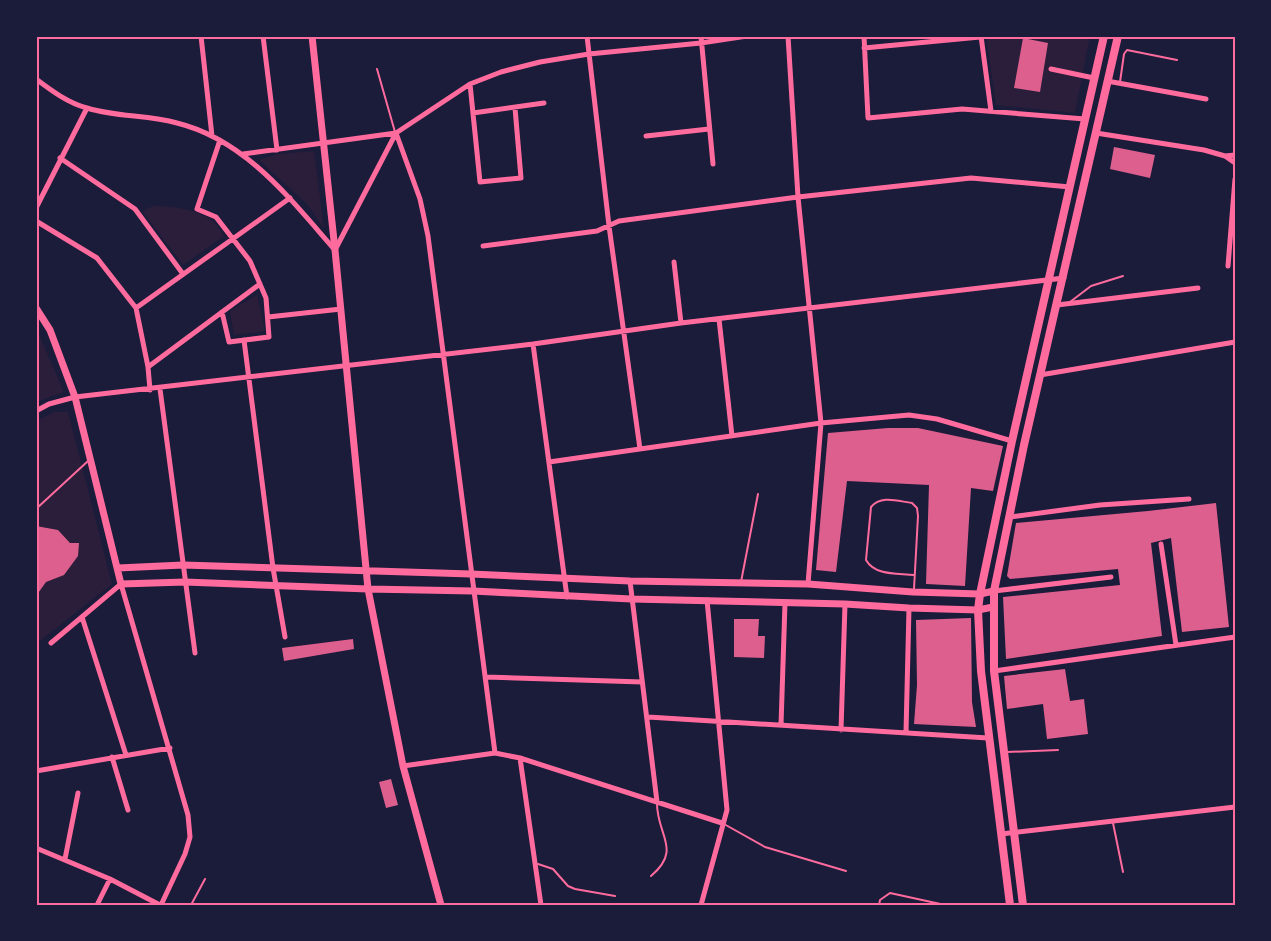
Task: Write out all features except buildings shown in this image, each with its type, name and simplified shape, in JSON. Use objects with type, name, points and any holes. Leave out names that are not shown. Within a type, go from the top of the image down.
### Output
[{"type":"main road","points":[[1010,905],[988,738],[978,610],[1012,441],[1104,36]]},
{"type":"main road","points":[[1023,905],[994,671],[994,591],[1040,375],[1118,36]]},
{"type":"street","points":[[201,36],[212,136]]},
{"type":"street","points":[[263,36],[277,150]]},
{"type":"street","points":[[312,36],[368,590],[403,766],[441,905]]},
{"type":"street","points":[[587,36],[622,331],[640,449]]},
{"type":"street","points":[[243,154],[396,133],[470,84],[501,72],[530,65],[589,54],[701,39],[747,36]]},
{"type":"street","points":[[788,36],[798,198],[821,423],[808,584]]},
{"type":"street","points":[[864,36],[868,118],[962,109],[1085,119]]},
{"type":"street","points":[[864,48],[980,36],[991,111]]},
{"type":"street","points":[[701,39],[713,164]]},
{"type":"street","points":[[1051,69],[1094,78]]},
{"type":"street","points":[[36,79],[68,101],[87,108],[179,123],[220,140],[243,154],[290,198],[335,250]]},
{"type":"street","points":[[1107,81],[1206,99]]},
{"type":"street","points":[[470,84],[480,182],[520,178],[515,108]]},
{"type":"street","points":[[472,113],[544,103]]},
{"type":"street","points":[[36,208],[87,108]]},
{"type":"street","points":[[646,136],[709,129]]},
{"type":"street","points":[[335,250],[396,133]]},
{"type":"street","points":[[396,133],[420,199],[428,236],[495,753]]},
{"type":"street","points":[[1096,133],[1204,150],[1225,156],[1235,163]]},
{"type":"street","points":[[220,140],[197,209],[216,217],[250,261],[266,298],[270,337],[229,342],[222,312]]},
{"type":"street","points":[[1225,156],[1235,155]]},
{"type":"street","points":[[60,158],[135,209],[183,274]]},
{"type":"street","points":[[483,246],[597,231],[619,221],[971,178],[1070,187]]},
{"type":"street","points":[[1228,266],[1235,179]]},
{"type":"street","points":[[136,308],[290,198]]},
{"type":"street","points":[[36,221],[97,258],[136,308],[148,367],[150,390]]},
{"type":"street","points":[[674,261],[681,323]]},
{"type":"street","points":[[36,411],[49,404],[75,397],[346,367],[681,323],[1064,278]]},
{"type":"street","points":[[148,367],[260,284]]},
{"type":"street","points":[[1057,305],[1198,288]]},
{"type":"street","points":[[36,308],[50,330],[75,397],[122,585],[188,815],[190,837],[185,854],[160,905],[110,879],[36,848]]},
{"type":"street","points":[[268,317],[341,309]]},
{"type":"street","points":[[719,319],[732,436]]},
{"type":"street","points":[[244,340],[273,568],[285,637]]},
{"type":"street","points":[[1040,375],[1235,342]]},
{"type":"street","points":[[533,344],[567,597]]},
{"type":"street","points":[[160,389],[195,653]]},
{"type":"street","points":[[549,462],[821,423],[909,415],[950,422],[1012,441]]},
{"type":"street","points":[[1010,517],[1100,505],[1189,499]]},
{"type":"street","points":[[1161,544],[1176,645]]},
{"type":"street","points":[[118,568],[183,565],[630,581],[808,584],[913,592],[980,594],[1112,577]]},
{"type":"street","points":[[630,581],[657,802]]},
{"type":"street","points":[[51,643],[122,585],[185,582],[909,608],[978,610],[993,607]]},
{"type":"street","points":[[701,905],[727,810],[707,600]]},
{"type":"street","points":[[781,725],[785,603]]},
{"type":"street","points":[[842,729],[845,604]]},
{"type":"street","points":[[906,732],[909,608]]},
{"type":"street","points":[[82,617],[126,755]]},
{"type":"street","points":[[994,671],[1235,637]]},
{"type":"street","points":[[486,676],[642,682]]},
{"type":"street","points":[[648,717],[988,738]]},
{"type":"street","points":[[36,771],[170,748]]},
{"type":"street","points":[[403,766],[495,753],[520,758],[722,823]]},
{"type":"street","points":[[112,757],[128,810]]},
{"type":"street","points":[[520,758],[541,905]]},
{"type":"street","points":[[64,859],[78,793]]},
{"type":"street","points":[[1001,834],[1235,807]]},
{"type":"street","points":[[97,905],[110,879]]},
{"type":"lane","points":[[1120,83],[1124,54],[1128,50],[1177,60]]},
{"type":"lane","points":[[376,69],[396,133]]},
{"type":"lane","points":[[1068,304],[1091,286],[1123,276]]},
{"type":"lane","points":[[36,508],[90,459]]},
{"type":"lane","points":[[741,583],[758,494]]},
{"type":"lane","points":[[913,592],[914,574],[917,508],[912,503],[883,499],[876,501],[871,507],[866,560],[869,567],[876,571],[914,574]]},
{"type":"lane","points":[[1004,752],[1058,750]]},
{"type":"lane","points":[[651,876],[663,866],[668,854],[657,802]]},
{"type":"lane","points":[[1112,821],[1123,872]]},
{"type":"lane","points":[[722,823],[765,847],[846,871]]},
{"type":"lane","points":[[535,863],[553,869],[575,889],[615,896]]},
{"type":"lane","points":[[191,905],[205,879]]},
{"type":"lane","points":[[879,905],[880,900],[890,893],[945,905]]},
{"type":"shaded area","points":[[988,36],[1090,36],[1075,113],[996,105]]},
{"type":"shaded area","points":[[314,151],[324,229],[308,205],[259,160],[278,154]]},
{"type":"shaded area","points":[[153,206],[176,208],[200,214],[213,221],[224,236],[183,265],[142,211]]},
{"type":"shaded area","points":[[257,295],[265,331],[234,335],[230,311]]},
{"type":"shaded area","points":[[36,328],[64,392],[36,402]]},
{"type":"shaded area","points":[[54,412],[68,412],[112,584],[36,644],[36,421]]}]
